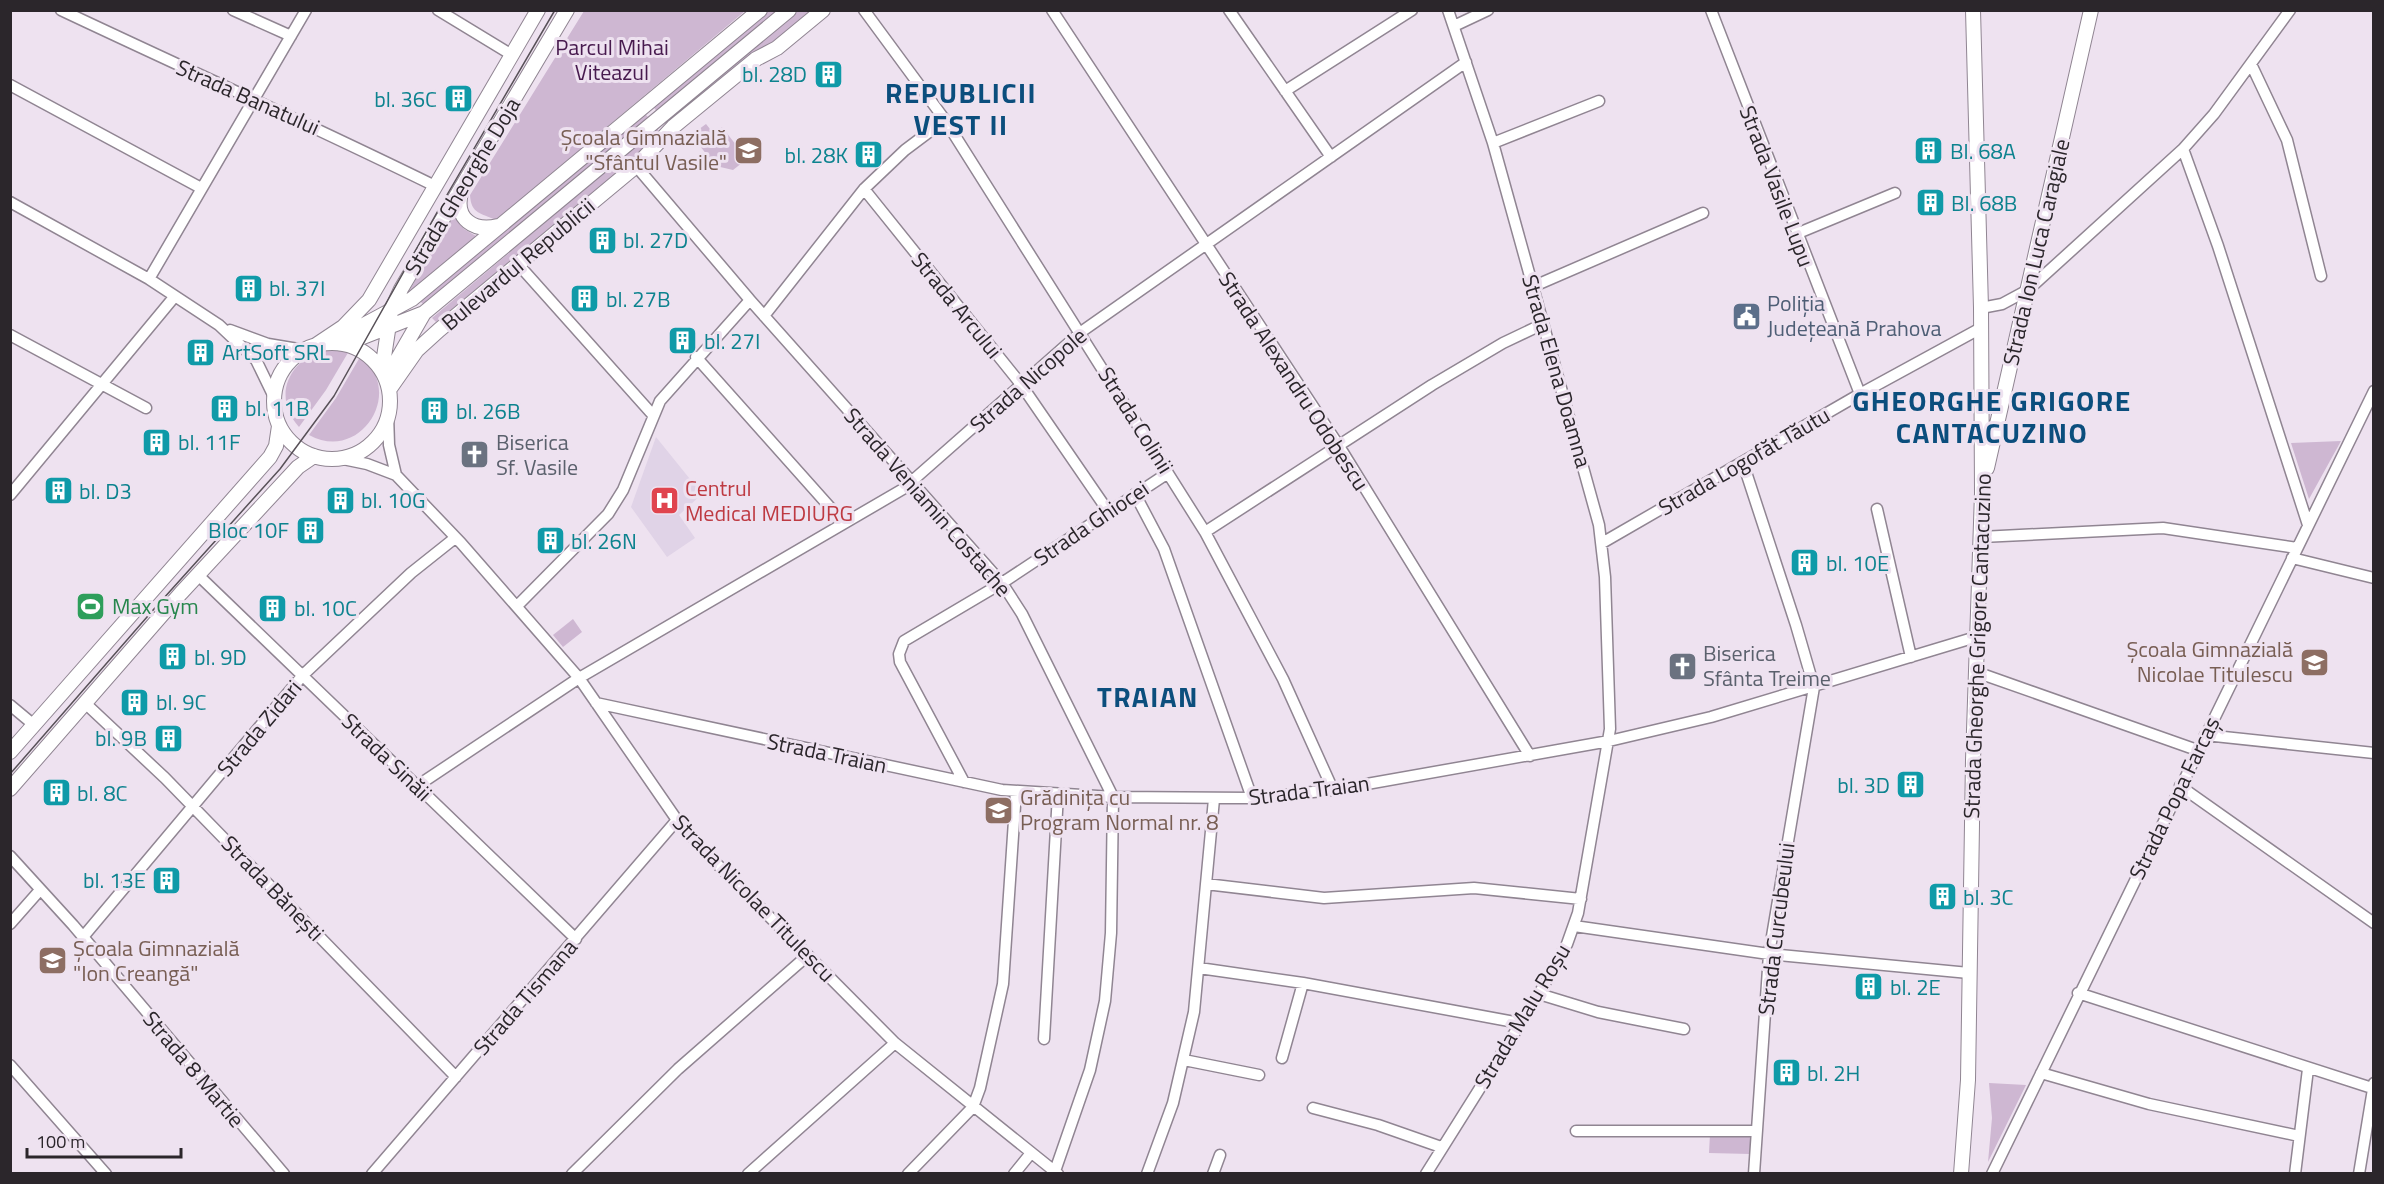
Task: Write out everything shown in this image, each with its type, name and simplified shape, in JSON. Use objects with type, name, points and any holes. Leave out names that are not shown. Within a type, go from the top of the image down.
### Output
[{"type":"main road","name":"Strada Gheorghe Doja","points":[[310,347],[343,327],[369,300],[538,10]]},
{"type":"main road","name":"Strada Gheorghe Doja","points":[[386,380],[389,318],[400,289],[567,10]]},
{"type":"main road","name":"Bulevardul Republicii","points":[[338,343],[389,318],[760,10]]},
{"type":"main road","name":"Bulevardul Republicii","points":[[386,380],[424,313],[789,10]]},
{"type":"main road","name":"Bulevardul Republicii","points":[[386,380],[417,350],[636,166],[673,127],[756,59],[777,48],[823,10]]},
{"type":"main road","name":"Strada Gheorghe Grigore Cantacuzino","points":[[1961,1173],[1966,1128],[1976,637],[1982,493],[1981,308],[1973,10]]},
{"type":"main road","name":"Strada Ion Luca Caragiale","points":[[1982,493],[2091,10]]},
{"type":"main road","points":[[463,185],[459,201],[460,211],[466,221],[486,229],[500,226]]},
{"type":"main road","name":"Bulevardul Republicii","points":[[389,318],[424,313]]},
{"type":"main road","points":[[10,753],[270,457],[276,446],[279,426],[274,397],[283,369],[310,347],[338,343],[363,352],[386,380],[388,414],[384,425],[370,444],[361,451],[338,459],[314,456],[294,445],[279,426]]},
{"type":"main road","points":[[10,789],[198,575],[298,467],[314,456]]},
{"type":"street","name":"Strada Banatului","points":[[61,10],[435,186]]},
{"type":"street","points":[[233,10],[291,36]]},
{"type":"street","points":[[149,279],[306,10]]},
{"type":"street","points":[[438,10],[512,54]]},
{"type":"street","name":"Strada Colinii","points":[[864,10],[945,120],[1081,332],[1205,532],[1269,651],[1333,790]]},
{"type":"street","name":"Strada Alexandru Odobescu","points":[[1052,10],[1205,246],[1340,446],[1530,756]]},
{"type":"street","points":[[1229,10],[1330,157]]},
{"type":"street","points":[[1285,91],[1412,10]]},
{"type":"street","name":"Strada Elena Doamna","points":[[1448,10],[1493,143],[1580,448],[1602,543],[1609,741]]},
{"type":"street","points":[[1454,26],[1488,10]]},
{"type":"street","name":"Strada Vasile Lupu","points":[[1711,10],[1860,394]]},
{"type":"street","points":[[1981,308],[2002,304],[2028,290],[2183,148],[2214,114],[2290,10]]},
{"type":"street","name":"Strada Nicopole","points":[[417,786],[579,678],[913,481],[1020,383],[1081,332],[1466,62]]},
{"type":"street","points":[[2251,64],[2287,140],[2321,276]]},
{"type":"street","points":[[10,85],[201,188]]},
{"type":"street","points":[[1493,143],[1599,101]]},
{"type":"street","points":[[764,316],[864,189],[905,150],[945,120]]},
{"type":"street","points":[[2183,148],[2218,246],[2308,525]]},
{"type":"street","name":"Strada Veniamin Costache","points":[[636,166],[764,316],[1002,583],[1022,614],[1113,797],[1111,933],[1105,1001],[1090,1070],[1056,1172]]},
{"type":"street","name":"Strada Arcului","points":[[864,189],[1020,383],[1108,511]]},
{"type":"street","points":[[1796,234],[1895,193]]},
{"type":"street","points":[[10,202],[149,279],[219,325],[253,340],[310,347]]},
{"type":"street","points":[[1532,286],[1703,213]]},
{"type":"street","points":[[518,264],[652,414]]},
{"type":"street","points":[[10,495],[175,296]]},
{"type":"street","points":[[517,606],[609,514],[623,490],[652,414],[696,357],[750,300]]},
{"type":"street","points":[[1205,532],[1479,357],[1543,324]]},
{"type":"street","points":[[219,325],[256,360],[274,397]]},
{"type":"street","name":"Strada Logofăt Tăutu","points":[[1602,543],[1860,394],[1981,328]]},
{"type":"street","points":[[10,335],[146,408]]},
{"type":"street","points":[[696,357],[844,523]]},
{"type":"street","name":"Strada Popa Farcaș","points":[[1992,1173],[2373,391]]},
{"type":"street","name":"Strada Nicolae Titulescu","points":[[388,414],[389,445],[396,475]]},
{"type":"street","name":"Strada Nicolae Titulescu","points":[[338,459],[367,464],[396,475],[517,606],[579,678],[677,820],[807,956],[895,1043],[1056,1172]]},
{"type":"street","points":[[1743,463],[1814,687]]},
{"type":"street","name":"Strada Ghiocei","points":[[964,782],[900,662],[899,654],[904,641],[1002,583],[1168,473]]},
{"type":"street","points":[[1135,494],[1164,549],[1252,798]]},
{"type":"street","points":[[1877,509],[1911,657]]},
{"type":"street","points":[[1981,537],[2163,528],[2295,553],[2373,578]]},
{"type":"street","name":"Strada Zidari","points":[[83,937],[303,675],[411,573],[455,538]]},
{"type":"street","name":"Strada Sinăii","points":[[198,575],[576,939]]},
{"type":"street","name":"Strada Traian","points":[[596,703],[964,782],[1016,791],[1113,797],[1252,798],[1333,790],[1609,741],[1692,722],[1976,637]]},
{"type":"street","points":[[1976,672],[2197,750]]},
{"type":"street","name":"Strada Curcubeului","points":[[1754,1173],[1769,954],[1814,687]]},
{"type":"street","name":"Strada Bănești","points":[[85,703],[193,807],[456,1077]]},
{"type":"street","points":[[10,705],[34,725]]},
{"type":"street","points":[[2205,735],[2373,753]]},
{"type":"street","name":"Strada Malu Roșu","points":[[1426,1173],[1539,994],[1574,926],[1581,899],[1609,741]]},
{"type":"street","points":[[2180,786],[2373,923]]},
{"type":"street","points":[[908,1173],[973,1107],[989,1053],[1002,984],[1016,791]]},
{"type":"street","points":[[1044,1039],[1058,794]]},
{"type":"street","points":[[1147,1173],[1173,1103],[1184,1060],[1199,968],[1214,799]]},
{"type":"street","name":"Strada Tismana","points":[[372,1173],[677,820]]},
{"type":"street","name":"Strada 8 Martie","points":[[10,856],[83,937],[284,1173]]},
{"type":"street","points":[[1206,884],[1324,898],[1474,888],[1581,899]]},
{"type":"street","points":[[10,924],[40,890]]},
{"type":"street","points":[[1574,926],[1769,954],[1969,973]]},
{"type":"street","points":[[572,1173],[678,1069],[807,956]]},
{"type":"street","points":[[1199,968],[1304,982],[1520,1023]]},
{"type":"street","points":[[1282,1058],[1304,982]]},
{"type":"street","points":[[2078,993],[2308,1069],[2373,1086],[2359,1173]]},
{"type":"street","points":[[1539,994],[1609,1014],[1684,1029]]},
{"type":"street","points":[[748,1173],[895,1043]]},
{"type":"street","points":[[1184,1060],[1258,1075]]},
{"type":"street","points":[[10,1065],[106,1173]]},
{"type":"street","points":[[2295,1173],[2308,1069]]},
{"type":"street","points":[[2041,1073],[2149,1104],[2299,1136]]},
{"type":"street","points":[[1313,1108],[1378,1125],[1441,1147]]},
{"type":"street","points":[[1576,1131],[1756,1131]]},
{"type":"street","points":[[1014,1173],[1031,1153]]},
{"type":"street","points":[[1213,1173],[1220,1155]]},
{"type":"shaded area","name":"Centrul Medical MEDIURG","points":[[656,437],[702,494],[679,515],[695,538],[667,557],[631,507]]},
{"type":"green space","name":"Parcul Mihai Viteazul","points":[[584,11],[745,11],[496,220],[481,214],[472,206],[470,195]]},
{"type":"green space","points":[[767,11],[780,11],[658,113],[652,105]]},
{"type":"green space","points":[[798,11],[813,11],[788,32],[742,61],[665,124],[663,121]]},
{"type":"green space","points":[[645,114],[651,120],[425,306],[420,301]]},
{"type":"green space","points":[[706,124],[714,134],[722,127],[747,159],[733,170],[716,166],[691,135]]},
{"type":"green space","points":[[657,128],[659,132],[619,173],[436,322],[432,318]]},
{"type":"green space","points":[[453,215],[464,229],[476,236],[404,300]]},
{"type":"green space","points":[[326,348],[349,351],[326,390],[299,427],[286,403],[288,380],[303,361]]},
{"type":"green space","points":[[360,357],[373,371],[379,387],[378,404],[371,419],[360,432],[345,440],[328,441],[309,435],[336,398]]},
{"type":"green space","points":[[2341,441],[2309,499],[2291,443]]},
{"type":"green space","points":[[573,619],[582,632],[563,647],[553,635]]},
{"type":"green space","points":[[1989,1083],[2026,1085],[1988,1162],[1992,1118]]},
{"type":"green space","points":[[1710,1134],[1750,1135],[1750,1154],[1709,1153]]},
{"type":"tram line","points":[[10,774],[280,469],[334,396],[444,200],[555,10]]},
{"type":"place","name":"bl. 28D","points":[[828,74]]},
{"type":"place","name":"bl. 36C","points":[[458,99]]},
{"type":"place","name":"Școala Gimnazială \"Sfântul Vasile\"","points":[[748,150]]},
{"type":"place","name":"Bl. 68A","points":[[1929,151]]},
{"type":"place","name":"bl. 28K","points":[[869,155]]},
{"type":"place","name":"Bl. 68B","points":[[1930,203]]},
{"type":"place","name":"bl. 27D","points":[[602,240]]},
{"type":"place","name":"bl. 37I","points":[[248,288]]},
{"type":"place","name":"bl. 27B","points":[[585,299]]},
{"type":"place","name":"Poliția Județeană Prahova","points":[[1746,316]]},
{"type":"place","name":"bl. 27I","points":[[683,341]]},
{"type":"place","name":"ArtSoft SRL","points":[[201,352]]},
{"type":"place","name":"bl. 11B","points":[[224,408]]},
{"type":"place","name":"bl. 26B","points":[[435,411]]},
{"type":"place","name":"bl. 11F","points":[[157,442]]},
{"type":"place","name":"Biserica Sf. Vasile","points":[[475,455]]},
{"type":"place","name":"bl. D3","points":[[58,491]]},
{"type":"place","name":"bl. 10G","points":[[340,500]]},
{"type":"place","name":"Centrul Medical MEDIURG","points":[[664,501]]},
{"type":"place","name":"Bloc 10F","points":[[310,530]]},
{"type":"place","name":"bl. 26N","points":[[550,541]]},
{"type":"place","name":"bl. 10E","points":[[1805,563]]},
{"type":"place","name":"Max Gym","points":[[91,606]]},
{"type":"place","name":"bl. 10C","points":[[273,608]]},
{"type":"place","name":"bl. 9D","points":[[173,657]]},
{"type":"place","name":"Școala Gimnazială Nicolae Titulescu","points":[[2314,662]]},
{"type":"place","name":"Biserica Sfânta Treime","points":[[1682,666]]},
{"type":"place","name":"bl. 9C","points":[[135,702]]},
{"type":"place","name":"bl. 9B","points":[[168,738]]},
{"type":"place","name":"bl. 3D","points":[[1911,785]]},
{"type":"place","name":"bl. 8C","points":[[56,793]]},
{"type":"place","name":"Grădinița cu Program Normal nr. 8","points":[[999,810]]},
{"type":"place","name":"bl. 13E","points":[[167,880]]},
{"type":"place","name":"bl. 3C","points":[[1942,897]]},
{"type":"place","name":"Școala Gimnazială \"Ion Creangă\"","points":[[52,961]]},
{"type":"place","name":"bl. 2E","points":[[1869,987]]},
{"type":"place","name":"bl. 2H","points":[[1786,1073]]},
{"type":"district","name":"REPUBLICII VEST II","points":[[961,109]]},
{"type":"district","name":"GHEORGHE GRIGORE CANTACUZINO","points":[[1992,417]]},
{"type":"district","name":"TRAIAN","points":[[1148,697]]}]
